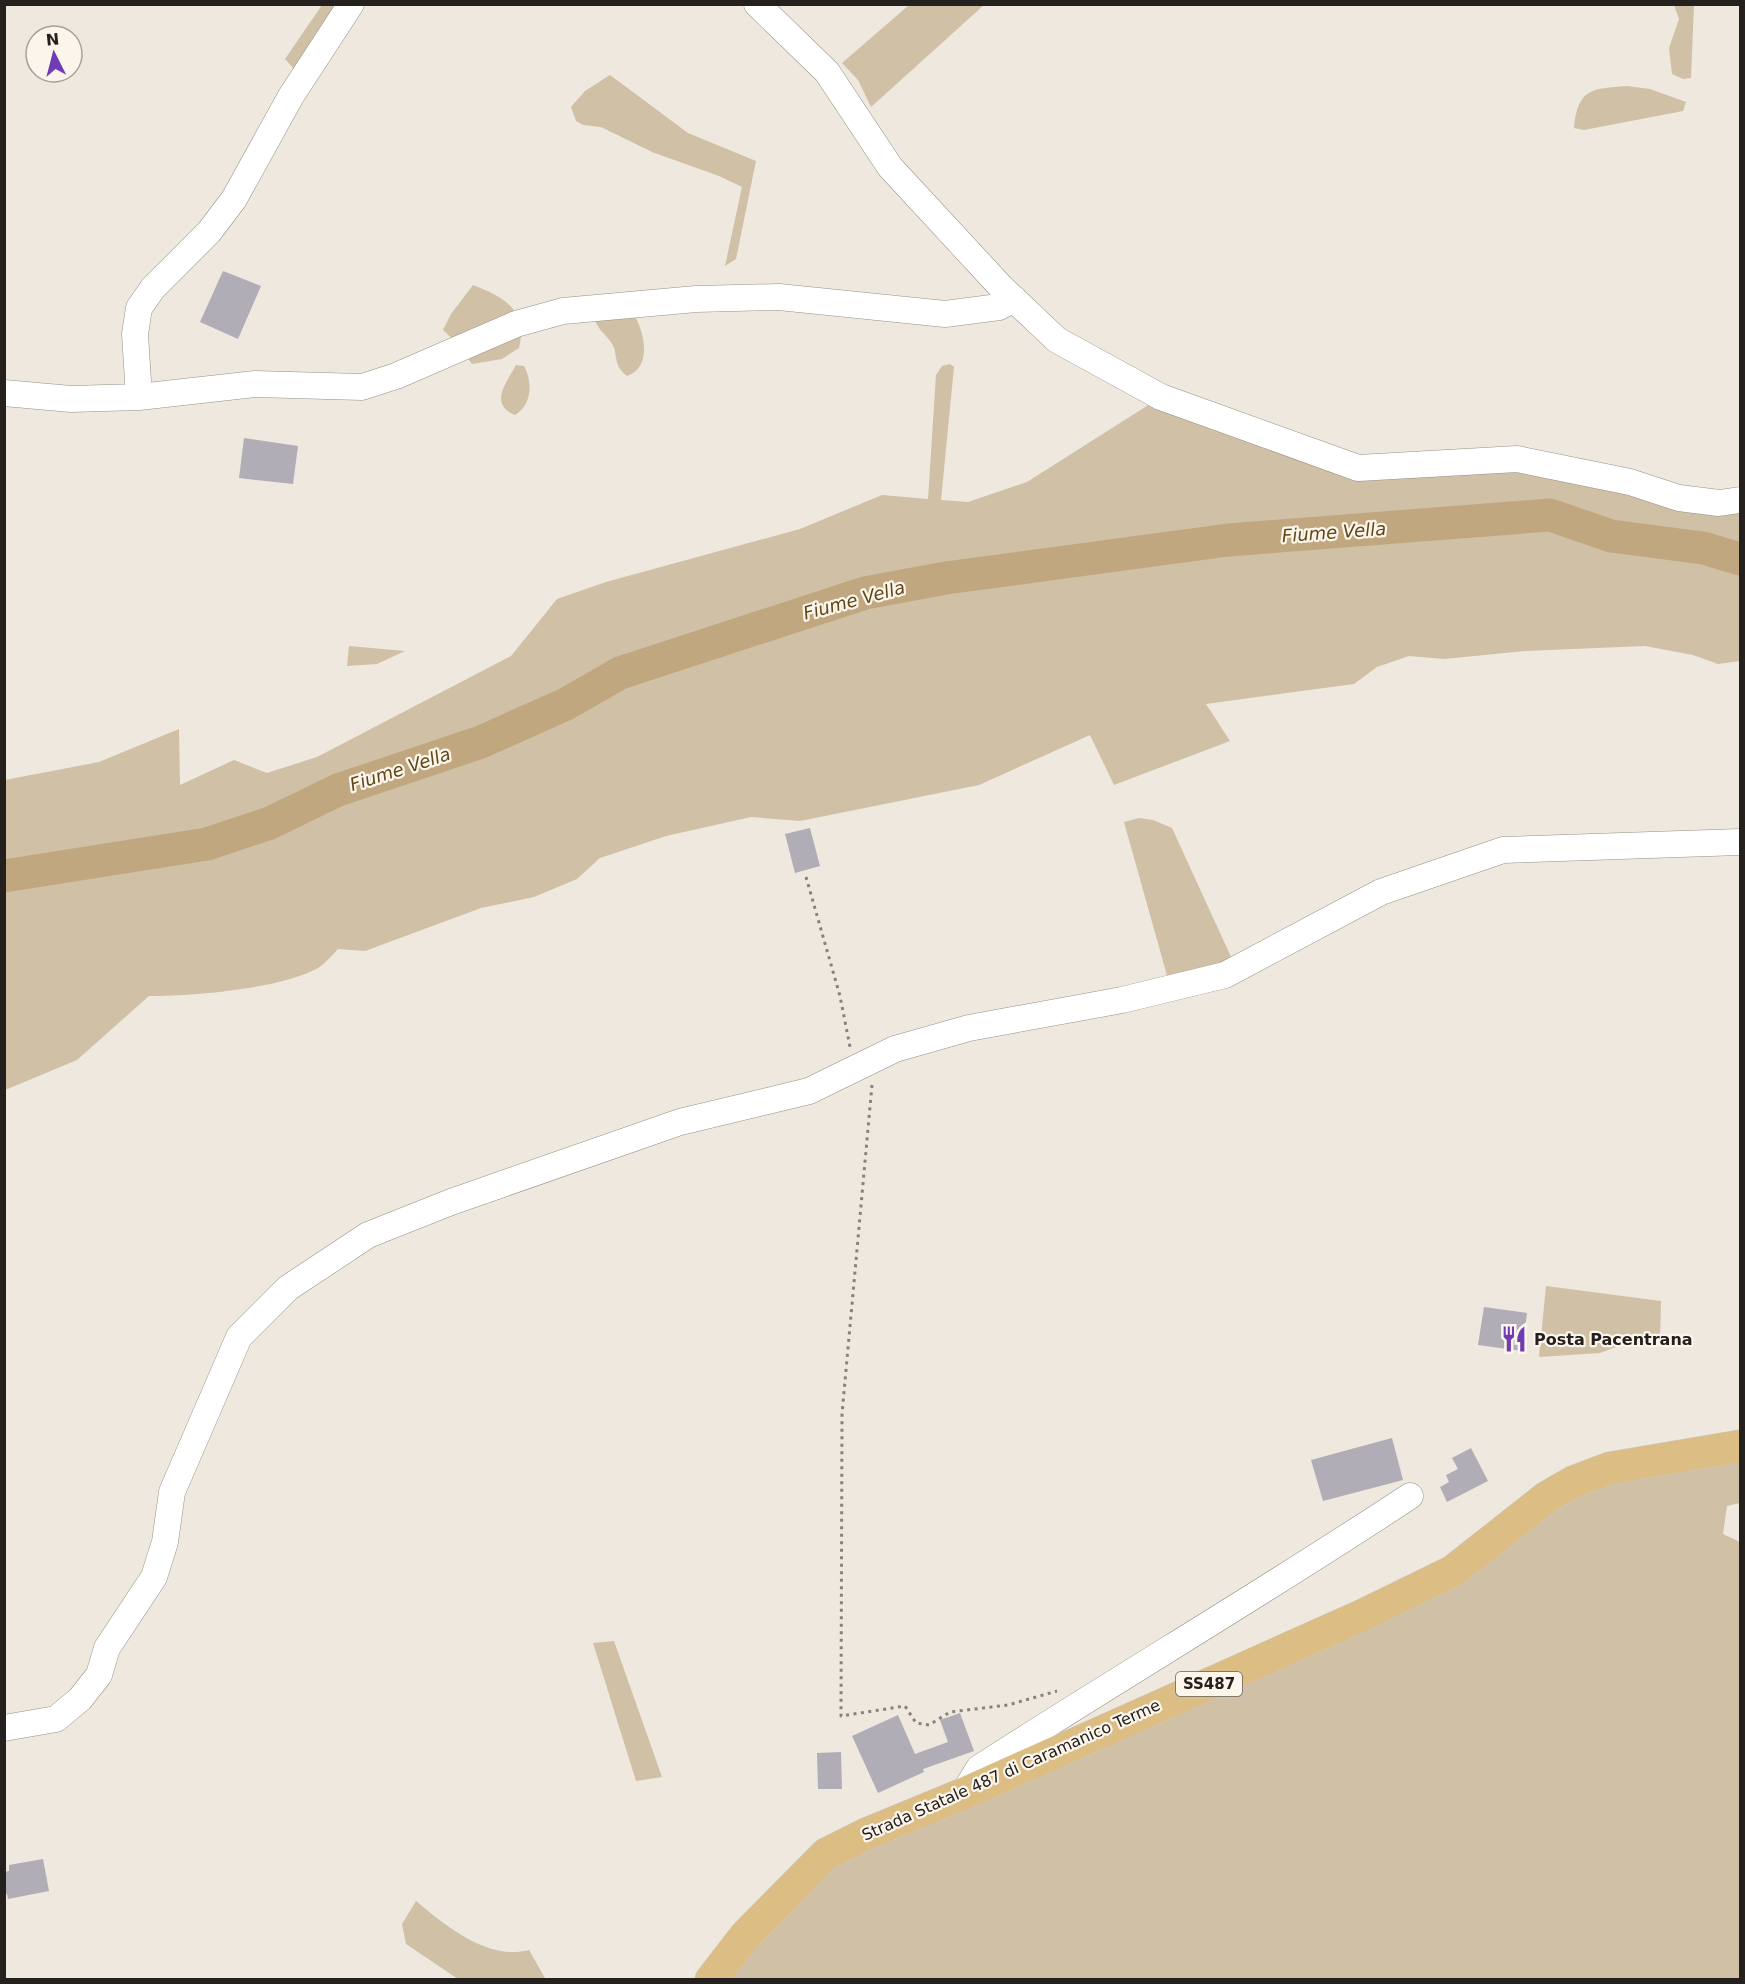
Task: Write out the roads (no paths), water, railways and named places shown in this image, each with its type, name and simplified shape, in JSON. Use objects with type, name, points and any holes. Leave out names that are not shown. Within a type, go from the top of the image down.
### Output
[{"type":"main road","name":"Strada Statale 487 di Caramanico Terme","points":[[711,1980],[745,1936],[826,1854],[866,1833],[963,1794],[1363,1615],[1453,1571],[1547,1497],[1573,1482],[1610,1468],[1740,1446]]},
{"type":"street","points":[[139,396],[135,334],[139,308],[153,288],[209,232],[234,199],[291,96],[351,4]]},
{"type":"street","points":[[757,4],[827,72],[890,167],[1014,299],[1058,340],[1161,397],[1358,468],[1517,459],[1630,482],[1679,498],[1719,503],[1740,501]]},
{"type":"street","points":[[4,393],[71,399],[139,396],[255,384],[362,387],[396,376],[516,324],[563,311],[696,298],[779,297],[945,314],[999,307],[1014,299]]},
{"type":"street","points":[[4,1728],[56,1719],[80,1699],[99,1675],[107,1648],[154,1577],[165,1542],[172,1492],[239,1337],[288,1288],[368,1235],[451,1202],[680,1122],[809,1091],[895,1049],[969,1028],[1122,1000],[1225,975],[1381,892],[1503,850],[1740,842]]},
{"type":"street","points":[[963,1794],[979,1768],[1141,1664],[1314,1560],[1410,1496]]},
{"type":"waterway","name":"Fiume Vella","points":[[4,876],[207,844],[270,823],[338,790],[481,742],[566,704],[620,673],[865,593],[946,578],[1228,540],[1550,515],[1611,536],[1703,548],[1740,559]]},
{"type":"place","name":"Posta Pacentrana","points":[[1514,1339]]}]
